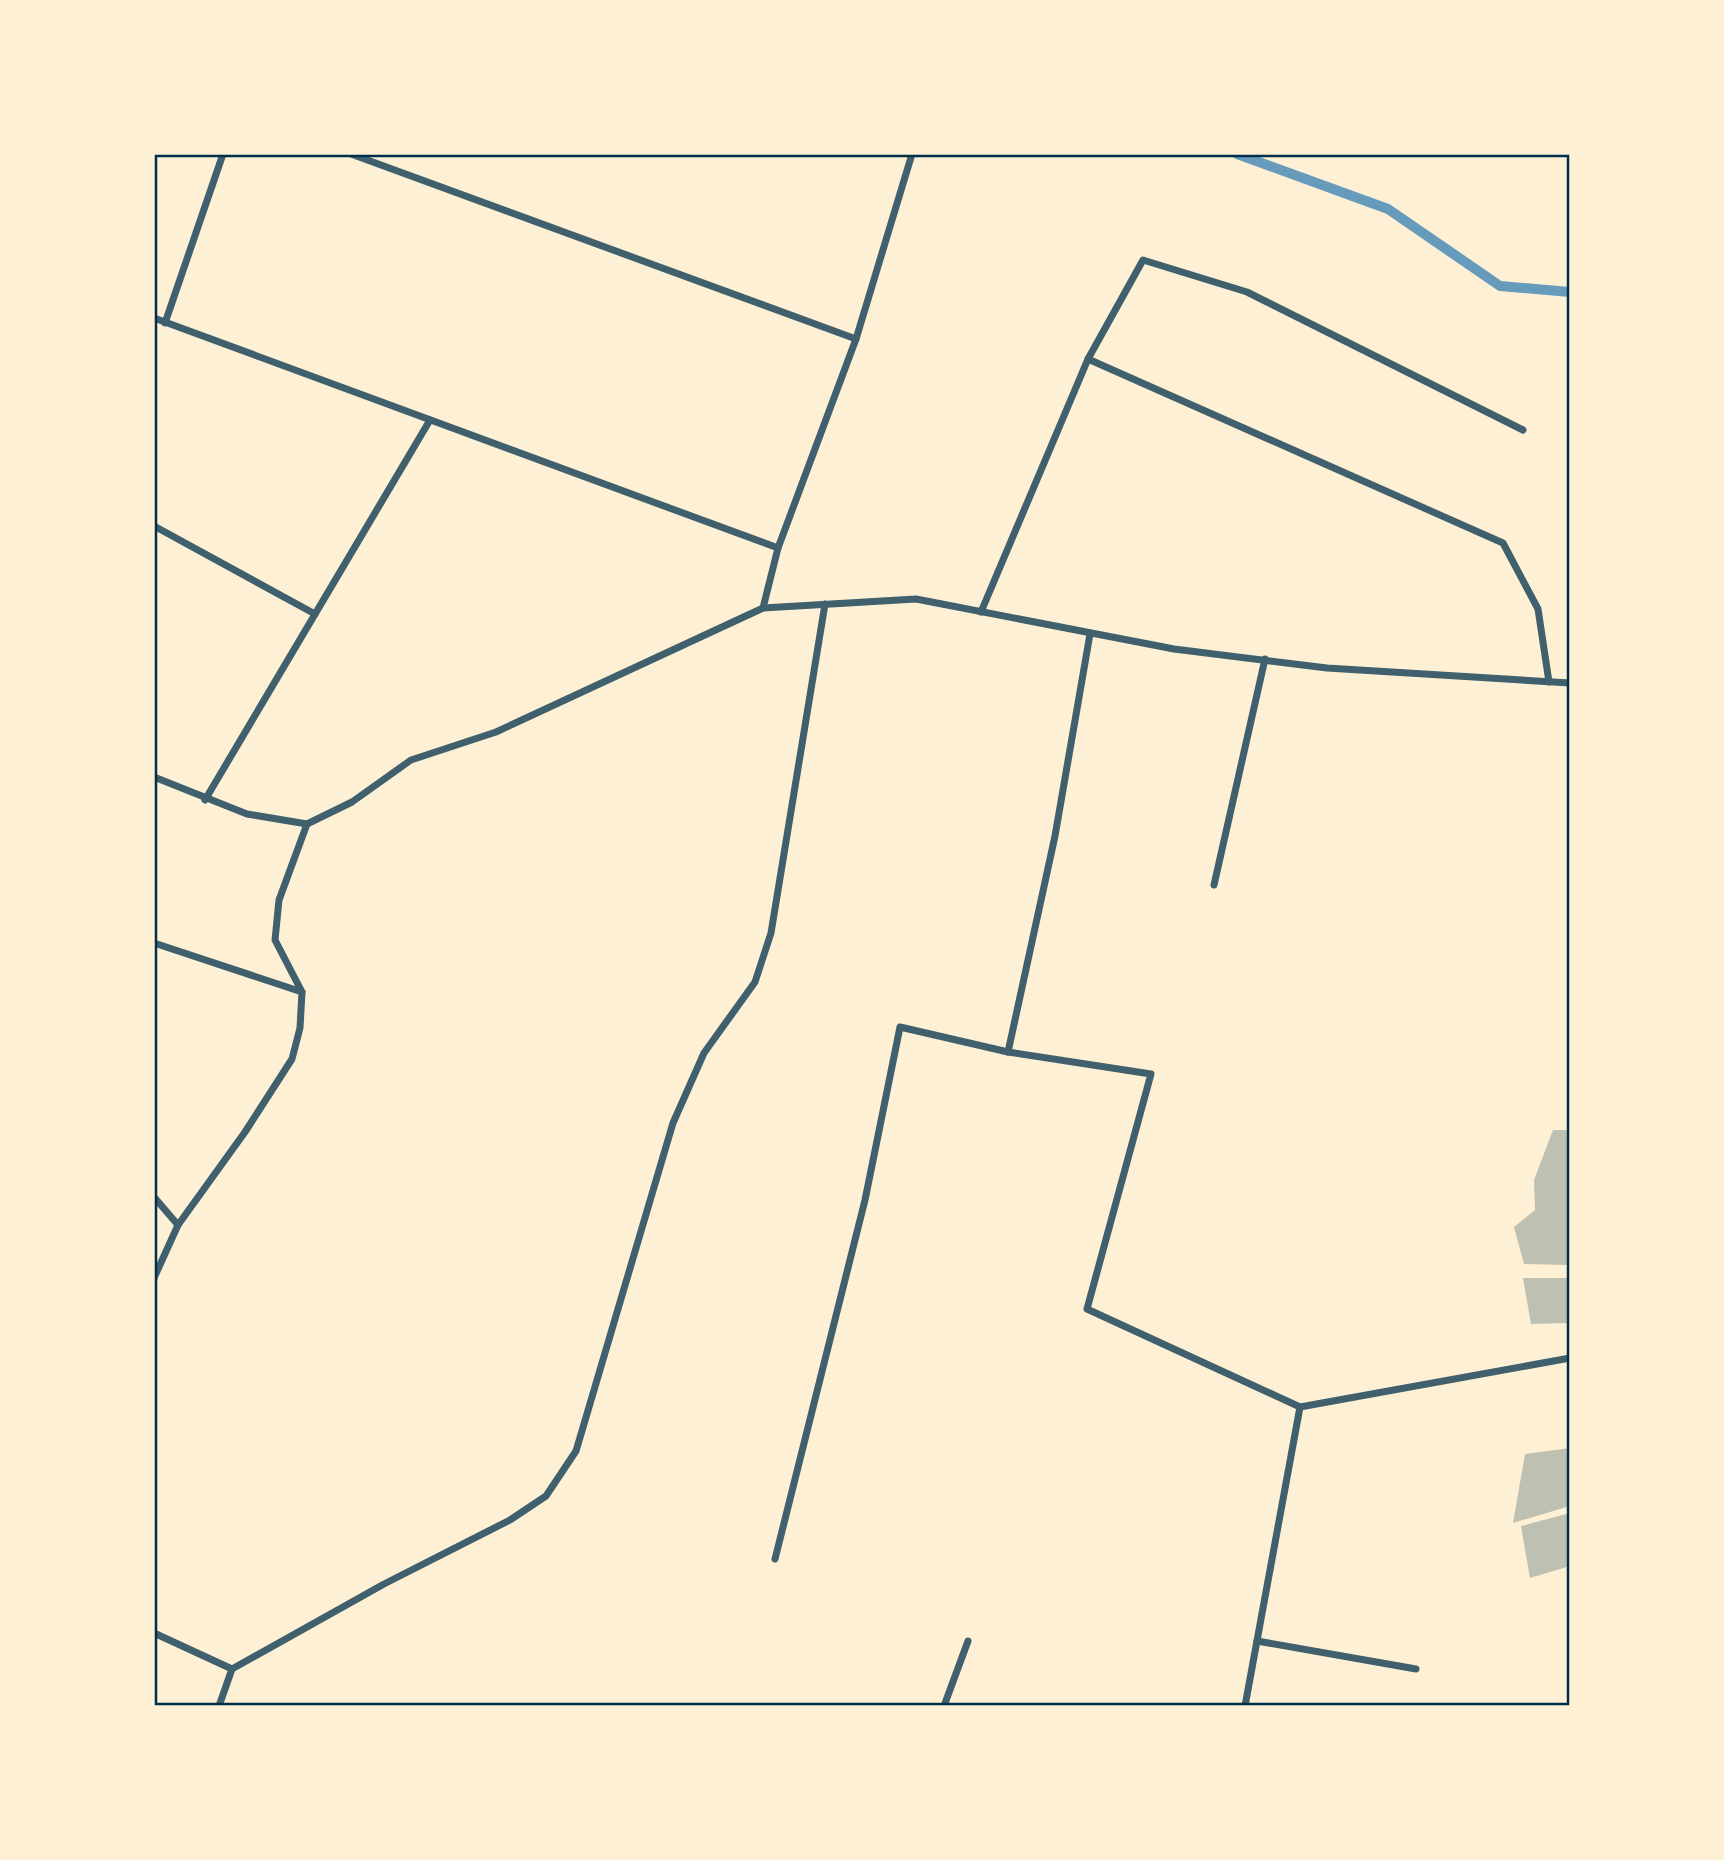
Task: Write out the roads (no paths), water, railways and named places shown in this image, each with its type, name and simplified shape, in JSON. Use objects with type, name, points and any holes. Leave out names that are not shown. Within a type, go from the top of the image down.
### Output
[{"type":"street","points":[[166,323],[223,154]]},
{"type":"street","points":[[351,154],[856,339]]},
{"type":"street","points":[[763,608],[778,548],[856,339],[912,154]]},
{"type":"street","points":[[981,612],[1088,359],[1143,260],[1247,292],[1524,430]]},
{"type":"street","points":[[154,318],[778,548]]},
{"type":"street","points":[[1088,359],[1503,543],[1538,609],[1549,682]]},
{"type":"street","points":[[205,800],[430,420]]},
{"type":"street","points":[[154,526],[315,614]]},
{"type":"street","points":[[154,777],[205,800],[247,814],[307,824],[352,802],[411,760],[495,732],[763,608],[916,599],[1174,649],[1327,668],[1570,683]]},
{"type":"street","points":[[219,1706],[232,1669],[384,1584],[510,1520],[546,1496],[576,1451],[673,1123],[704,1053],[755,982],[771,933],[825,604]]},
{"type":"street","points":[[1008,1052],[1055,836],[1090,634]]},
{"type":"street","points":[[1214,885],[1265,659]]},
{"type":"street","points":[[154,1279],[178,1225],[245,1132],[292,1059],[300,1028],[302,992],[275,940],[279,900],[307,824]]},
{"type":"street","points":[[154,943],[302,992]]},
{"type":"street","points":[[775,1559],[865,1200],[900,1027],[1008,1052],[1152,1074],[1087,1309],[1300,1407],[1570,1358]]},
{"type":"street","points":[[154,1196],[178,1225]]},
{"type":"street","points":[[1244,1706],[1300,1407]]},
{"type":"street","points":[[154,1633],[232,1669]]},
{"type":"street","points":[[944,1706],[968,1641]]},
{"type":"street","points":[[1256,1641],[1416,1670]]},
{"type":"waterway","points":[[1237,154],[1388,209],[1500,286],[1570,292]]}]
